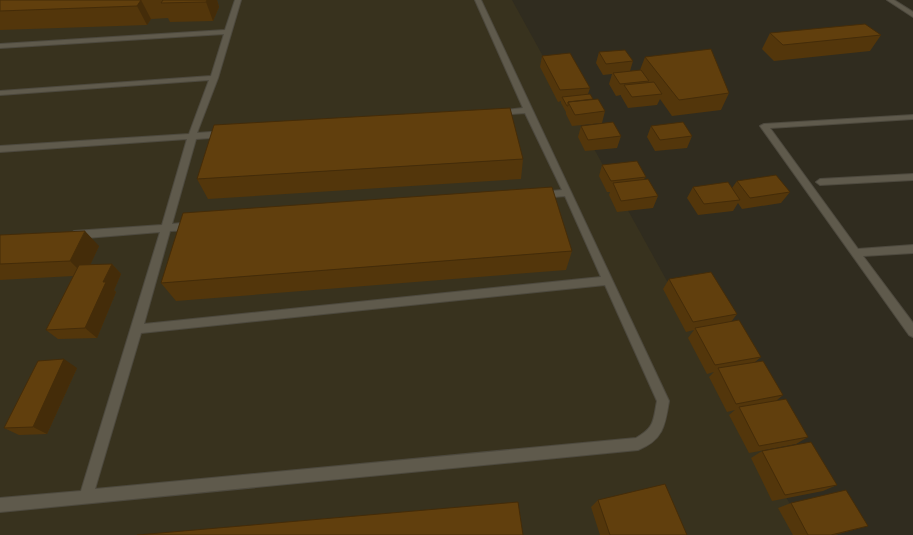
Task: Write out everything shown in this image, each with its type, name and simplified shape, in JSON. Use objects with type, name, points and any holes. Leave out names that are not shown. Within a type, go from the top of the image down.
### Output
[{"type":"street","points":[[86,496],[137,329],[192,136],[214,78],[238,0]]},
{"type":"street","points":[[0,505],[638,444],[653,435],[660,419],[663,401],[478,0]]},
{"type":"street","points":[[890,0],[913,15]]},
{"type":"street","points":[[0,46],[229,32]]},
{"type":"street","points":[[0,93],[214,78]]},
{"type":"street","points":[[489,113],[528,110]]},
{"type":"street","points":[[913,117],[764,126],[913,332]]},
{"type":"street","points":[[0,149],[231,134]]},
{"type":"street","points":[[820,182],[913,177]]},
{"type":"street","points":[[529,196],[568,193]]},
{"type":"street","points":[[63,236],[205,224]]},
{"type":"street","points":[[855,253],[913,249]]},
{"type":"street","points":[[137,329],[608,281]]},
{"type":"shaded area","points":[[0,0],[512,0],[807,535],[0,535]]},
{"type":"building","points":[[0,0],[141,0],[137,6],[0,11]]},
{"type":"building","points":[[163,0],[207,0],[206,2],[161,3]]},
{"type":"building","points":[[865,24],[881,35],[783,45],[770,33]]},
{"type":"building","points":[[711,49],[729,93],[679,100],[645,57]]},
{"type":"building","points":[[625,50],[633,61],[606,64],[599,52]]},
{"type":"building","points":[[570,53],[590,88],[560,90],[542,56]]},
{"type":"building","points":[[641,70],[649,81],[620,84],[613,73]]},
{"type":"building","points":[[654,82],[662,94],[632,97],[624,85]]},
{"type":"building","points":[[590,94],[593,99],[568,102],[568,106],[562,97]]},
{"type":"building","points":[[598,99],[605,111],[575,115],[568,102]]},
{"type":"building","points":[[510,108],[523,159],[197,179],[214,125]]},
{"type":"building","points":[[613,122],[621,136],[588,140],[581,126]]},
{"type":"building","points":[[683,122],[692,136],[660,140],[651,126]]},
{"type":"building","points":[[637,161],[646,177],[611,181],[602,165]]},
{"type":"building","points":[[776,175],[790,192],[750,198],[737,181]]},
{"type":"building","points":[[648,179],[658,196],[621,201],[613,183]]},
{"type":"building","points":[[728,182],[740,200],[704,204],[693,187]]},
{"type":"building","points":[[552,187],[572,251],[161,283],[183,213]]},
{"type":"building","points":[[85,231],[70,261],[0,264],[0,235]]},
{"type":"building","points":[[112,264],[103,282],[106,282],[85,328],[46,330],[79,265]]},
{"type":"building","points":[[711,272],[737,314],[693,322],[669,279]]},
{"type":"building","points":[[739,320],[761,357],[715,365],[695,328]]},
{"type":"building","points":[[64,359],[33,427],[4,428],[38,361]]},
{"type":"building","points":[[763,361],[783,395],[736,404],[718,368]]},
{"type":"building","points":[[786,399],[808,437],[759,446],[739,407]]},
{"type":"building","points":[[811,442],[837,485],[785,495],[762,451]]},
{"type":"building","points":[[665,484],[687,535],[610,535],[598,500]]},
{"type":"building","points":[[846,490],[868,526],[831,535],[808,535],[791,503]]},
{"type":"building","points":[[518,502],[523,535],[137,535]]}]
